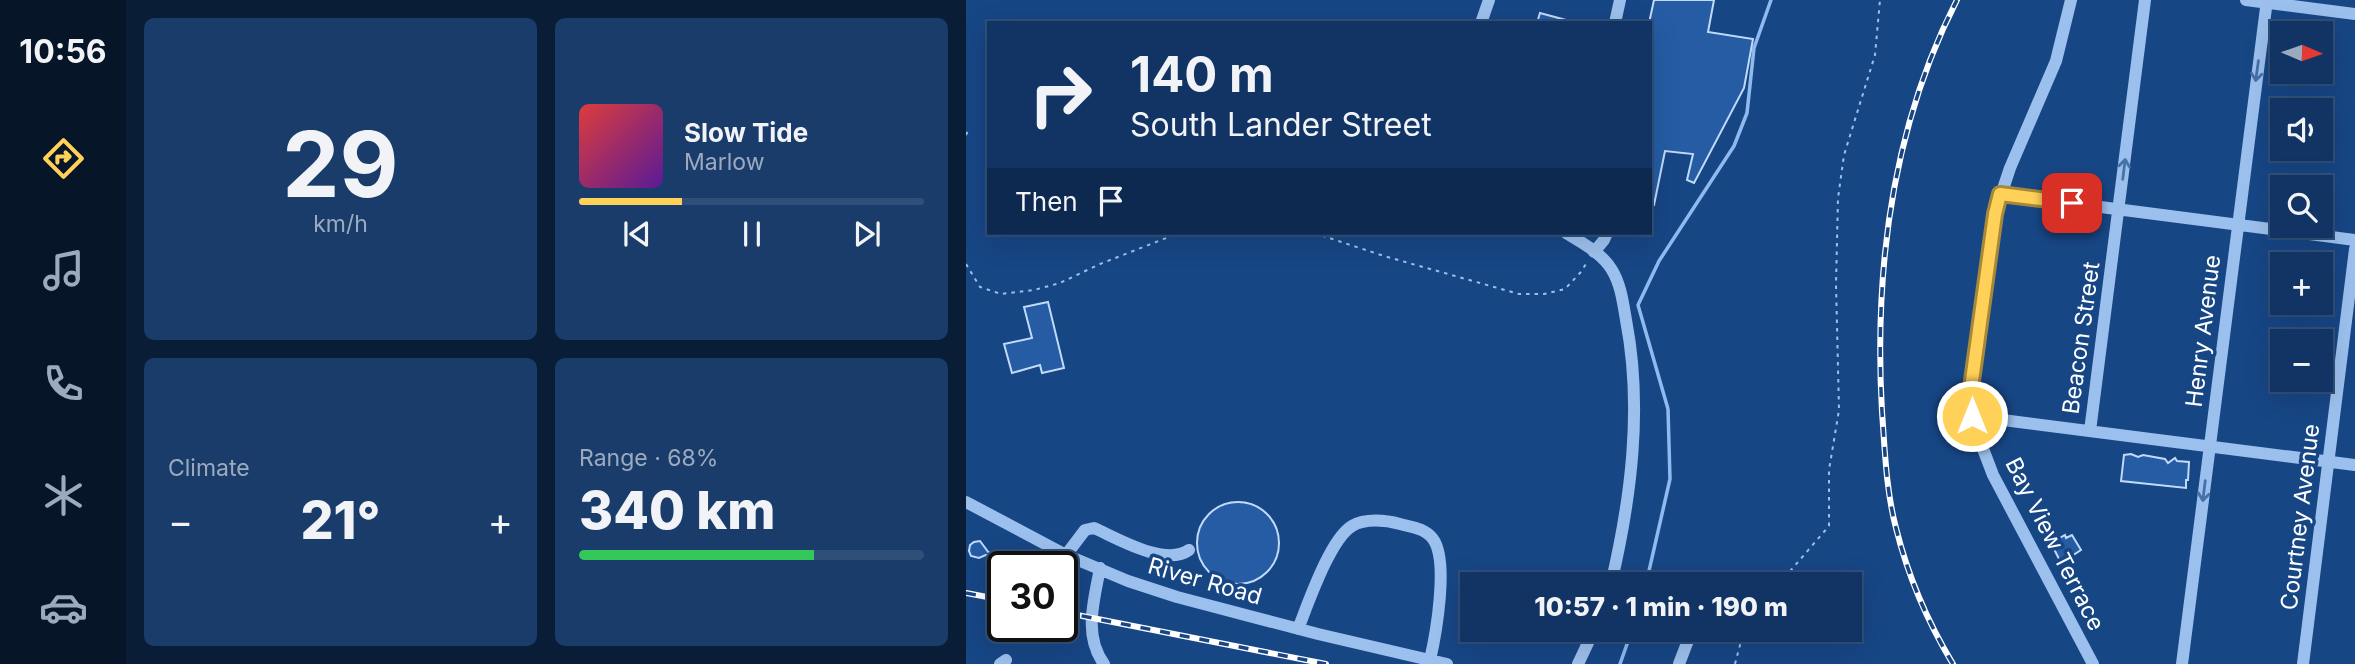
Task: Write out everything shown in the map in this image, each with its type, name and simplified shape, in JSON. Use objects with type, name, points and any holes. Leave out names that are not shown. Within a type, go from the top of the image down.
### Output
[{"type":"street","points":[[1482,21],[1489,0]]},
{"type":"street","points":[[1615,21],[1620,0]]},
{"type":"street","name":"Bay View Terrace","points":[[2071,0],[2056,61],[2000,194],[1995,214],[1972,381],[1972,416],[1993,475],[2093,664]]},
{"type":"street","name":"Beacon Street","points":[[2090,431],[2145,0]]},
{"type":"street","points":[[2246,0],[2331,5],[2355,14]]},
{"type":"street","name":"Henry Avenue","points":[[2182,664],[2267,2]]},
{"type":"street","points":[[2000,194],[2355,240]]},
{"type":"street","points":[[1569,235],[1605,261],[1618,282],[1629,335],[1633,430],[1630,488],[1613,572]]},
{"type":"street","points":[[1594,252],[1606,235]]},
{"type":"street","name":"Courtney Avenue","points":[[2303,664],[2355,249]]},
{"type":"street","points":[[1972,416],[2355,465]]},
{"type":"street","name":"River Road","points":[[966,502],[1058,551]]},
{"type":"street","points":[[1298,629],[1336,542],[1352,526],[1368,521],[1394,522],[1424,530],[1434,540],[1438,556],[1440,609],[1438,663]]},
{"type":"street","points":[[1069,551],[1085,530],[1094,528],[1158,555],[1184,554],[1189,550]]},
{"type":"street","name":"River Road","points":[[1078,560],[1177,597],[1438,663]]},
{"type":"street","points":[[1100,568],[1091,630],[1104,664]]},
{"type":"street","points":[[1578,664],[1588,642]]},
{"type":"street","points":[[1679,664],[1687,642]]},
{"type":"path","points":[[1789,572],[1829,526],[1829,470],[1839,410],[1836,284],[1838,198],[1844,155],[1875,55],[1880,0]]},
{"type":"path","points":[[966,135],[969,128]]},
{"type":"path","points":[[966,264],[979,287],[1001,294],[1034,290],[1060,284],[1100,264],[1174,235]]},
{"type":"path","points":[[1320,235],[1519,294],[1544,294],[1565,289],[1594,252]]},
{"type":"path","points":[[1735,664],[1741,642]]},
{"type":"building","points":[[1654,0],[1714,0],[1708,32],[1753,39],[1744,88],[1694,183],[1687,180],[1693,154],[1665,151],[1654,205],[1652,21],[1649,21]]},
{"type":"building","points":[[1540,13],[1566,20],[1566,21],[1538,21]]},
{"type":"building","points":[[1048,302],[1064,368],[1042,373],[1040,365],[1012,373],[1004,344],[1032,338],[1024,307]]},
{"type":"building","points":[[2124,455],[2165,459],[2168,463],[2175,458],[2177,461],[2189,462],[2186,488],[2121,481]]},
{"type":"building","points":[[1238,502],[1254,505],[1267,514],[1276,527],[1279,543],[1276,559],[1267,572],[1254,581],[1238,584],[1222,581],[1209,572],[1200,559],[1197,543],[1200,527],[1209,514],[1222,505]]},
{"type":"building","points":[[2065,535],[2066,538],[2072,535],[2081,550],[2061,563],[2051,543]]},
{"type":"building","points":[[980,541],[987,554],[979,558],[971,556],[970,545]]},
{"type":"waterway","points":[[1649,572],[1670,479],[1668,409],[1638,305],[1659,261],[1734,146],[1747,113],[1754,48],[1771,0]]},
{"type":"waterway","points":[[1620,664],[1628,642]]},
{"type":"railway","points":[[1953,664],[1919,598],[1896,528],[1886,470],[1880,359],[1885,253],[1903,149],[1935,48],[1957,0]]},
{"type":"railway","points":[[966,593],[987,597]]},
{"type":"railway","points":[[1078,615],[1326,664]]},
{"type":"route","points":[[1972,416],[1972,381],[2000,194],[2072,203]]}]
